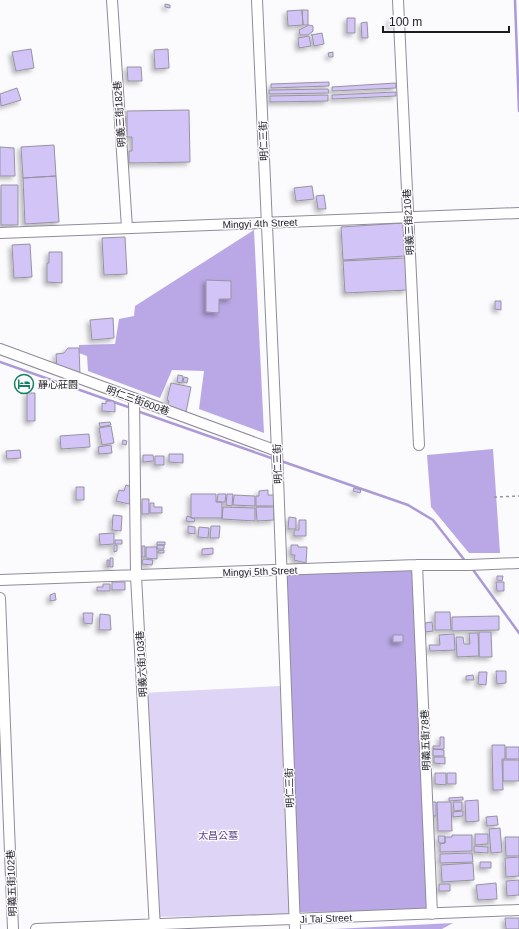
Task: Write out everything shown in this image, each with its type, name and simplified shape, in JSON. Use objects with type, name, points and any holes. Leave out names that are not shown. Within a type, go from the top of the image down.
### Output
[{"type":"street","name":"明義三街182巷","points":[[112,0],[127,228]]},
{"type":"street","name":"明仁三街","points":[[257,0],[277,457],[294,924]]},
{"type":"street","name":"明義三街210巷","points":[[398,0],[407,217],[419,445]]},
{"type":"street","name":"Mingyi 4th Street","points":[[0,233],[519,213]]},
{"type":"street","name":"明仁三街600巷","points":[[0,349],[134,398],[277,457]]},
{"type":"street","name":"明義六街103巷","points":[[134,398],[136,576],[155,926]]},
{"type":"street","name":"Mingyi 5th Street","points":[[0,580],[417,565],[519,563]]},
{"type":"street","name":"明義五街78巷","points":[[417,565],[432,914]]},
{"type":"street","name":"明義五街102巷","points":[[0,598],[13,929]]},
{"type":"street","name":"Ji Tai Street","points":[[36,929],[294,924],[432,914],[519,910]]},
{"type":"path","points":[[494,497],[519,496]]},
{"type":"green space","name":"太昌公墓","points":[[280,686],[292,915],[151,917],[142,693]]},
{"type":"shaded area","points":[[254,230],[264,433],[199,409],[204,371],[172,370],[160,398],[88,371],[87,356],[79,353],[79,345],[115,344],[119,319],[134,316],[135,306]]},
{"type":"shaded area","points":[[493,449],[500,553],[469,553],[431,507],[427,455]]},
{"type":"shaded area","points":[[415,567],[429,911],[299,912],[283,573]]},
{"type":"shaded area","points":[[453,923],[442,929],[334,929]]},
{"type":"building","points":[[165,4],[170,5],[170,8],[165,7]]},
{"type":"building","points":[[302,10],[303,25],[288,26],[287,11]]},
{"type":"building","points":[[302,10],[308,10],[308,25],[303,25]]},
{"type":"building","points":[[347,18],[355,18],[355,33],[347,33]]},
{"type":"building","points":[[391,18],[394,18],[394,26],[390,26]]},
{"type":"building","points":[[367,22],[368,38],[362,38],[361,23]]},
{"type":"building","points":[[309,25],[313,26],[313,31],[308,35],[300,35],[299,30]]},
{"type":"building","points":[[322,33],[324,44],[314,46],[311,35]]},
{"type":"building","points":[[309,36],[311,46],[299,48],[298,38]]},
{"type":"building","points":[[31,49],[34,68],[16,71],[12,52]]},
{"type":"building","points":[[168,49],[169,68],[155,69],[154,50]]},
{"type":"building","points":[[333,52],[333,57],[329,57],[328,53]]},
{"type":"building","points":[[127,67],[141,67],[142,81],[128,81]]},
{"type":"building","points":[[329,82],[329,86],[271,88],[271,84]]},
{"type":"building","points":[[396,83],[396,88],[332,91],[332,87]]},
{"type":"building","points":[[17,88],[21,100],[1,106],[0,94]]},
{"type":"building","points":[[328,89],[329,93],[269,94],[269,90]]},
{"type":"building","points":[[396,92],[396,96],[332,99],[332,95]]},
{"type":"building","points":[[328,95],[328,101],[270,102],[270,96]]},
{"type":"building","points":[[189,110],[190,162],[129,163],[129,151],[132,151],[132,137],[127,137],[127,111]]},
{"type":"building","points":[[54,145],[56,176],[23,178],[21,147]]},
{"type":"building","points":[[0,147],[14,148],[15,176],[0,176]]},
{"type":"building","points":[[56,176],[59,222],[25,224],[23,178]]},
{"type":"building","points":[[1,185],[18,185],[18,225],[1,225]]},
{"type":"building","points":[[312,186],[314,199],[296,201],[294,188]]},
{"type":"building","points":[[324,195],[326,209],[318,209],[316,196]]},
{"type":"building","points":[[403,223],[405,256],[343,260],[341,227]]},
{"type":"building","points":[[125,237],[127,274],[104,275],[102,238]]},
{"type":"building","points":[[30,244],[32,277],[14,278],[12,245]]},
{"type":"building","points":[[49,252],[62,252],[62,283],[47,282],[47,263],[49,263]]},
{"type":"building","points":[[405,258],[407,290],[345,293],[343,261]]},
{"type":"building","points":[[206,280],[231,281],[231,299],[219,299],[219,313],[206,312]]},
{"type":"building","points":[[495,301],[501,301],[501,310],[495,309]]},
{"type":"building","points":[[113,318],[114,338],[92,340],[90,320]]},
{"type":"building","points":[[68,348],[79,348],[80,375],[57,368],[56,354],[64,353]]},
{"type":"building","points":[[178,375],[183,376],[182,383],[177,382]]},
{"type":"building","points":[[184,377],[188,378],[187,383],[183,382]]},
{"type":"building","points":[[171,383],[191,387],[186,412],[167,408],[169,401],[167,400]]},
{"type":"building","points":[[27,393],[35,393],[35,421],[27,421]]},
{"type":"building","points":[[106,401],[114,401],[115,412],[102,411],[102,403],[106,404]]},
{"type":"building","points":[[110,422],[111,425],[100,427],[99,423]]},
{"type":"building","points":[[111,426],[114,443],[102,445],[99,428]]},
{"type":"building","points":[[89,434],[90,447],[61,449],[60,436]]},
{"type":"building","points":[[123,440],[127,441],[126,445],[122,444]]},
{"type":"building","points":[[111,445],[112,453],[99,454],[98,447]]},
{"type":"building","points":[[20,450],[21,458],[7,459],[6,451]]},
{"type":"building","points":[[169,454],[183,454],[183,463],[169,462]]},
{"type":"building","points":[[143,455],[153,455],[154,461],[143,462]]},
{"type":"building","points":[[155,456],[164,456],[164,465],[155,465]]},
{"type":"building","points":[[126,485],[133,487],[129,504],[116,501],[119,490],[124,491]]},
{"type":"building","points":[[76,487],[84,487],[84,500],[76,500]]},
{"type":"building","points":[[354,488],[361,490],[360,493],[353,491]]},
{"type":"building","points":[[268,490],[268,495],[274,495],[274,506],[256,506],[256,496],[259,496],[259,491]]},
{"type":"building","points":[[191,494],[216,494],[216,502],[222,502],[222,518],[191,518]]},
{"type":"building","points":[[218,494],[226,494],[225,502],[217,502]]},
{"type":"building","points":[[227,494],[233,494],[232,506],[226,505]]},
{"type":"building","points":[[234,495],[255,496],[255,506],[233,505]]},
{"type":"building","points":[[142,499],[149,499],[149,514],[142,514]]},
{"type":"building","points":[[150,503],[154,503],[154,507],[162,507],[162,513],[150,513]]},
{"type":"building","points":[[223,507],[255,508],[255,521],[222,519]]},
{"type":"building","points":[[256,507],[274,507],[274,520],[257,521]]},
{"type":"building","points":[[113,515],[122,516],[121,531],[112,530]]},
{"type":"building","points":[[187,516],[195,519],[194,522],[186,521]]},
{"type":"building","points":[[289,517],[296,518],[296,529],[288,529]]},
{"type":"building","points":[[299,520],[306,520],[306,536],[294,536],[294,530],[299,530]]},
{"type":"building","points":[[188,526],[195,527],[195,534],[188,533]]},
{"type":"building","points":[[211,526],[220,526],[219,538],[210,538]]},
{"type":"building","points":[[199,527],[209,528],[208,538],[198,537]]},
{"type":"building","points":[[114,533],[114,544],[100,545],[99,534]]},
{"type":"building","points":[[115,540],[122,540],[122,544],[115,544]]},
{"type":"building","points":[[157,542],[165,542],[165,545],[157,545]]},
{"type":"building","points":[[114,545],[117,545],[117,551],[114,552]]},
{"type":"building","points":[[157,545],[164,545],[164,549],[157,549]]},
{"type":"building","points":[[291,545],[307,547],[306,563],[294,560],[295,555],[291,555]]},
{"type":"building","points":[[142,546],[145,546],[145,557],[142,557]]},
{"type":"building","points":[[146,547],[157,547],[157,559],[146,558]]},
{"type":"building","points":[[213,548],[213,554],[202,555],[202,549]]},
{"type":"building","points":[[164,550],[164,553],[158,553],[158,551]]},
{"type":"building","points":[[110,558],[113,558],[113,567],[110,567]]},
{"type":"building","points":[[143,559],[153,560],[152,565],[142,564]]},
{"type":"building","points":[[107,560],[109,560],[109,567],[107,567]]},
{"type":"building","points":[[497,576],[503,576],[502,581],[497,580]]},
{"type":"building","points":[[112,582],[125,582],[125,590],[112,590]]},
{"type":"building","points":[[496,582],[504,582],[504,591],[497,591]]},
{"type":"building","points":[[103,584],[110,584],[110,591],[97,591],[97,587],[103,587]]},
{"type":"building","points":[[55,593],[56,600],[50,601],[50,595]]},
{"type":"building","points":[[435,612],[450,612],[451,630],[435,630]]},
{"type":"building","points":[[83,613],[93,613],[92,624],[84,623]]},
{"type":"building","points":[[100,614],[110,615],[111,630],[99,630]]},
{"type":"building","points":[[499,616],[499,630],[452,631],[452,617]]},
{"type":"building","points":[[432,622],[433,631],[425,632],[425,623]]},
{"type":"building","points":[[479,632],[491,632],[492,657],[479,657]]},
{"type":"building","points":[[469,633],[478,633],[479,656],[457,657],[456,637],[463,637],[464,644],[470,644]]},
{"type":"building","points":[[454,634],[455,650],[430,651],[429,645],[440,645],[439,635]]},
{"type":"building","points":[[393,635],[403,635],[403,642],[393,642]]},
{"type":"building","points":[[496,671],[506,671],[506,683],[497,684]]},
{"type":"building","points":[[479,672],[487,672],[486,685],[478,684]]},
{"type":"building","points":[[473,675],[474,680],[466,680],[466,676]]},
{"type":"building","points":[[440,737],[444,737],[444,749],[433,749],[433,746],[440,746]]},
{"type":"building","points":[[492,745],[505,745],[505,759],[502,759],[503,790],[493,790]]},
{"type":"building","points":[[506,747],[519,747],[519,759],[506,759]]},
{"type":"building","points":[[433,749],[444,750],[444,756],[433,756]]},
{"type":"building","points":[[434,757],[445,757],[445,764],[434,763]]},
{"type":"building","points":[[503,760],[519,760],[519,781],[503,781]]},
{"type":"building","points":[[435,773],[446,773],[446,785],[435,784]]},
{"type":"building","points":[[447,773],[456,773],[456,784],[447,784]]},
{"type":"building","points":[[463,797],[463,800],[449,801],[449,798]]},
{"type":"building","points":[[478,800],[479,821],[466,822],[465,801]]},
{"type":"building","points":[[432,802],[436,802],[436,816],[432,816]]},
{"type":"building","points":[[437,802],[451,802],[452,831],[438,831]]},
{"type":"building","points":[[453,802],[462,802],[462,810],[454,811]]},
{"type":"building","points":[[463,811],[463,816],[453,817],[453,812]]},
{"type":"building","points":[[497,816],[498,825],[487,826],[486,817]]},
{"type":"building","points":[[500,828],[502,852],[491,853],[489,829]]},
{"type":"building","points":[[475,834],[488,834],[488,844],[475,845]]},
{"type":"building","points":[[452,835],[472,835],[472,851],[440,852],[440,844],[445,843],[445,837],[452,837]]},
{"type":"building","points":[[438,836],[445,836],[445,843],[439,843]]},
{"type":"building","points":[[505,837],[519,837],[519,856],[506,856]]},
{"type":"building","points":[[474,846],[488,847],[488,853],[474,852]]},
{"type":"building","points":[[472,853],[473,862],[440,863],[440,854]]},
{"type":"building","points":[[519,857],[519,876],[506,877],[505,858]]},
{"type":"building","points":[[480,862],[491,862],[491,868],[480,868]]},
{"type":"building","points":[[473,863],[474,880],[442,882],[441,865]]},
{"type":"building","points":[[519,880],[519,895],[507,896],[506,881]]},
{"type":"building","points":[[496,883],[497,899],[478,900],[476,885]]},
{"type":"building","points":[[439,884],[450,884],[450,891],[439,891]]},
{"type":"building","points":[[505,918],[519,918],[519,929],[506,929]]},
{"type":"waterway","points":[[515,0],[519,111]]},
{"type":"waterway","points":[[0,362],[131,408]]},
{"type":"waterway","points":[[137,411],[274,459]]},
{"type":"waterway","points":[[281,461],[408,505],[433,520],[466,562]]},
{"type":"waterway","points":[[471,567],[519,633]]},
{"type":"place","name":"靜心莊園","points":[[24,384]]}]
